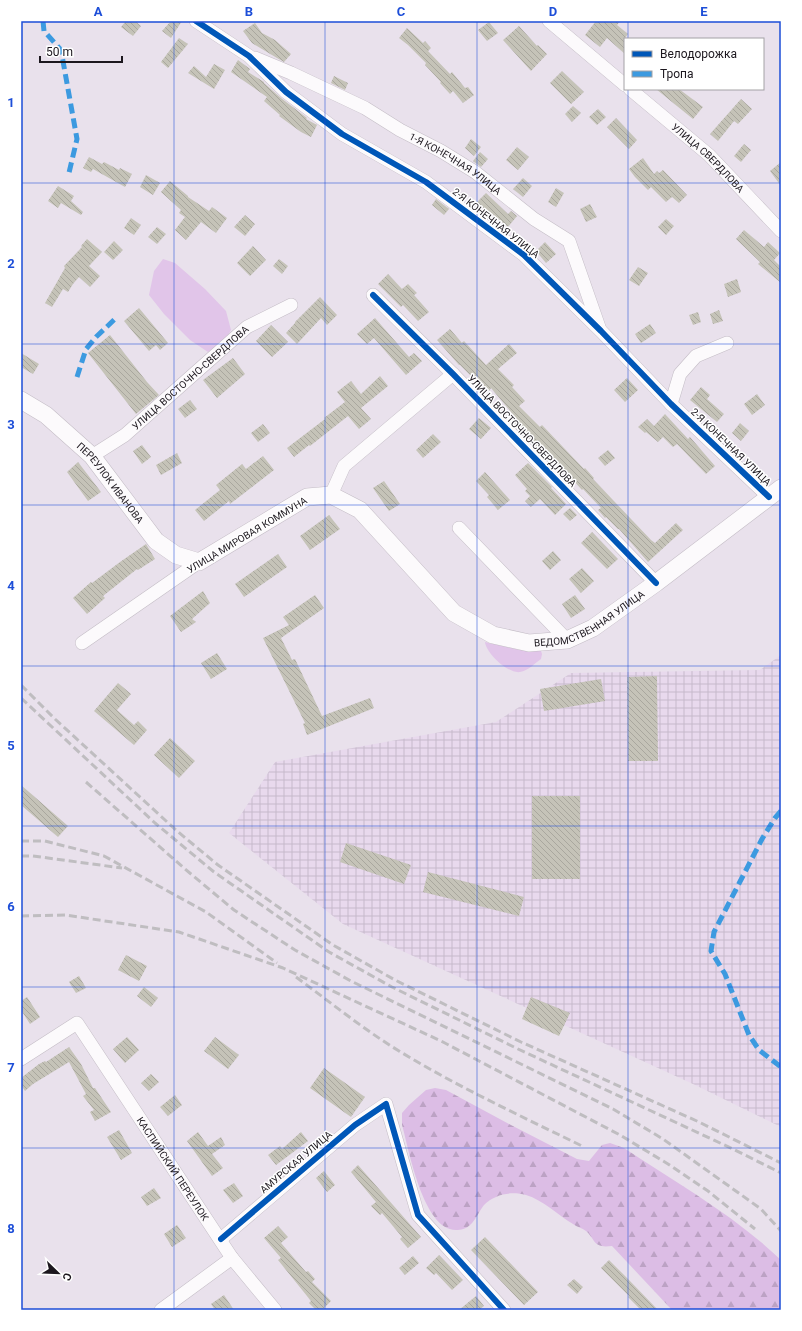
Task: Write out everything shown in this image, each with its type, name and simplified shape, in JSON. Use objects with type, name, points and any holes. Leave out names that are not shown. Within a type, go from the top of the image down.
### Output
[{"type":"main road","name":"ПЕРЕУЛОК ИВАНОВА","points":[[21,400],[46,415],[92,456],[156,541],[176,555],[199,562]]},
{"type":"main road","name":"ВЕДОМСТВЕННАЯ УЛИЦА","points":[[331,495],[360,510],[454,613],[494,635],[529,643],[567,640],[594,628],[775,493]]},
{"type":"main road","name":"УЛИЦА МИРОВАЯ КОММУНА","points":[[199,562],[307,497],[331,495]]},
{"type":"street","name":"2-Я КОНЕЧНАЯ УЛИЦА","points":[[196,21],[249,56],[286,92],[342,134],[426,182],[524,255],[601,331],[670,404],[775,493]]},
{"type":"street","points":[[549,21],[624,84]]},
{"type":"street","name":"1-Я КОНЕЧНАЯ УЛИЦА","points":[[249,56],[291,72],[365,108],[400,130],[441,151],[475,172],[534,219],[569,241],[601,331]]},
{"type":"street","name":"УЛИЦА СВЕРДЛОВА","points":[[631,90],[709,155],[781,231]]},
{"type":"street","name":"УЛИЦА ВОСТОЧНО-СВЕРДЛОВА","points":[[373,295],[453,374],[656,583]]},
{"type":"street","name":"УЛИЦА ВОСТОЧНО-СВЕРДЛОВА","points":[[92,456],[125,435],[247,327],[291,305]]},
{"type":"street","points":[[670,404],[680,374],[692,360],[696,356],[728,343]]},
{"type":"street","points":[[331,495],[344,466],[453,374]]},
{"type":"street","points":[[459,528],[567,640]]},
{"type":"street","name":"УЛИЦА МИРОВАЯ КОММУНА","points":[[82,643],[199,562]]},
{"type":"street","name":"КАСПИЙСКИЙ ПЕРЕУЛОК","points":[[21,1059],[77,1023],[221,1239],[232,1258],[275,1310]]},
{"type":"street","name":"АМУРСКАЯ УЛИЦА","points":[[221,1239],[355,1126],[386,1104],[418,1215],[504,1310]]},
{"type":"street","points":[[161,1310],[232,1258]]},
{"type":"shaded area","points":[[163,259],[175,263],[205,289],[226,311],[231,330],[225,341],[208,352],[190,340],[164,314],[149,295],[154,271]]},
{"type":"shaded area","points":[[485,642],[520,650],[537,649],[541,651],[541,659],[526,670],[515,672],[498,662],[493,657],[486,647]]},
{"type":"shaded area","points":[[781,655],[781,1127],[693,1084],[343,924],[229,833],[275,762],[496,722],[571,673],[760,670]]},
{"type":"green space","points":[[435,1088],[446,1090],[577,1159],[589,1161],[602,1145],[610,1143],[624,1148],[685,1187],[725,1214],[781,1260],[781,1310],[672,1310],[612,1246],[598,1245],[586,1231],[538,1200],[526,1195],[515,1193],[498,1196],[488,1201],[484,1205],[474,1221],[467,1227],[456,1230],[444,1227],[426,1203],[419,1187],[402,1125],[402,1113],[409,1105],[426,1090]]},
{"type":"building","points":[[126,21],[135,21],[141,26],[133,36],[121,27]]},
{"type":"building","points":[[171,21],[182,21],[171,38],[162,31]]},
{"type":"building","points":[[596,21],[620,21],[617,25],[628,34],[624,38],[624,53],[607,38],[600,47],[585,35]]},
{"type":"building","points":[[489,22],[498,33],[487,41],[478,30]]},
{"type":"building","points":[[255,23],[262,33],[275,40],[291,54],[284,62],[252,43],[243,31]]},
{"type":"building","points":[[519,26],[537,46],[538,45],[547,54],[531,71],[503,40]]},
{"type":"building","points":[[407,28],[423,43],[425,41],[431,48],[428,51],[450,74],[452,72],[465,88],[468,87],[474,95],[463,103],[453,91],[450,94],[425,65],[426,63],[399,38]]},
{"type":"building","points":[[179,38],[188,44],[168,68],[161,62]]},
{"type":"building","points":[[238,60],[250,69],[248,72],[264,82],[281,98],[307,118],[306,119],[317,125],[311,137],[301,132],[279,116],[280,115],[264,101],[267,97],[231,72]]},
{"type":"building","points":[[214,64],[225,70],[214,89],[188,73],[194,66],[206,77]]},
{"type":"building","points":[[562,71],[584,92],[571,104],[550,83]]},
{"type":"building","points":[[334,76],[348,83],[345,90],[331,83]]},
{"type":"building","points":[[657,90],[680,90],[703,107],[693,119]]},
{"type":"building","points":[[741,99],[752,109],[738,124],[734,121],[718,141],[710,134]]},
{"type":"building","points":[[573,106],[581,113],[572,122],[565,114]]},
{"type":"building","points":[[598,109],[606,117],[597,125],[589,117]]},
{"type":"building","points":[[616,118],[637,140],[629,149],[607,127]]},
{"type":"building","points":[[471,139],[481,147],[474,156],[465,148]]},
{"type":"building","points":[[744,144],[751,150],[741,162],[734,156]]},
{"type":"building","points":[[517,147],[529,157],[518,170],[506,160]]},
{"type":"building","points":[[480,152],[488,159],[481,167],[473,161]]},
{"type":"building","points":[[89,157],[102,164],[104,162],[119,170],[120,168],[132,174],[125,187],[93,169],[91,172],[83,168]]},
{"type":"building","points":[[643,158],[654,174],[657,171],[659,173],[663,170],[687,195],[679,203],[672,197],[666,202],[651,187],[648,190],[635,177],[629,169]]},
{"type":"building","points":[[781,162],[781,186],[770,171]]},
{"type":"building","points":[[146,175],[160,183],[153,195],[140,187]]},
{"type":"building","points":[[523,178],[532,186],[523,197],[513,189]]},
{"type":"building","points":[[170,181],[188,197],[209,211],[212,207],[227,218],[216,233],[201,222],[186,240],[175,230],[185,217],[179,213],[181,210],[161,192]]},
{"type":"building","points":[[58,186],[74,196],[71,201],[83,212],[81,215],[61,203],[58,208],[48,201]]},
{"type":"building","points":[[556,188],[564,193],[556,207],[548,202]]},
{"type":"building","points":[[486,193],[508,214],[511,211],[517,216],[508,227],[477,202]]},
{"type":"building","points":[[436,199],[449,209],[444,215],[432,205]]},
{"type":"building","points":[[590,204],[597,217],[586,222],[580,209]]},
{"type":"building","points":[[245,215],[255,224],[245,236],[234,227]]},
{"type":"building","points":[[131,218],[141,225],[134,235],[124,228]]},
{"type":"building","points":[[666,219],[674,226],[666,235],[658,227]]},
{"type":"building","points":[[157,227],[166,234],[157,244],[148,237]]},
{"type":"building","points":[[744,230],[764,247],[768,242],[780,253],[774,260],[781,267],[781,283],[758,264],[760,262],[736,239]]},
{"type":"building","points":[[87,239],[102,252],[89,266],[100,276],[90,287],[79,277],[68,292],[63,289],[52,307],[45,303],[65,268],[64,266],[82,247],[81,246]]},
{"type":"building","points":[[114,241],[123,250],[113,260],[104,252]]},
{"type":"building","points":[[545,242],[556,254],[546,263],[536,251]]},
{"type":"building","points":[[253,246],[266,260],[250,276],[237,263]]},
{"type":"building","points":[[279,259],[288,266],[282,274],[273,266]]},
{"type":"building","points":[[638,267],[648,273],[639,286],[629,280]]},
{"type":"building","points":[[388,274],[402,289],[408,284],[417,293],[414,295],[429,312],[418,321],[403,305],[401,307],[378,284]]},
{"type":"building","points":[[737,279],[741,292],[728,297],[724,284]]},
{"type":"building","points":[[320,297],[337,315],[327,325],[321,318],[297,344],[286,333]]},
{"type":"building","points":[[139,308],[168,343],[160,350],[156,345],[149,351],[124,321]]},
{"type":"building","points":[[719,310],[723,321],[713,324],[710,314]]},
{"type":"building","points":[[698,312],[701,322],[693,325],[689,315]]},
{"type":"building","points":[[375,318],[409,357],[414,353],[422,361],[406,375],[374,338],[367,344],[357,334]]},
{"type":"building","points":[[650,324],[656,333],[641,343],[635,334]]},
{"type":"building","points":[[271,325],[288,342],[272,357],[256,341]]},
{"type":"building","points":[[450,329],[462,343],[464,341],[486,365],[509,344],[517,353],[498,369],[514,385],[512,387],[525,401],[519,406],[540,427],[542,425],[584,469],[585,468],[594,478],[593,479],[651,540],[655,543],[676,523],[683,530],[648,562],[619,529],[606,517],[605,518],[598,510],[601,508],[583,489],[582,490],[562,468],[561,469],[548,454],[547,455],[538,448],[513,421],[516,418],[491,388],[489,391],[475,376],[473,378],[459,365],[437,340]]},
{"type":"building","points":[[110,335],[159,395],[136,414],[88,353]]},
{"type":"building","points":[[21,353],[39,364],[33,374],[21,367]]},
{"type":"building","points":[[233,358],[245,374],[217,398],[203,380]]},
{"type":"building","points":[[380,376],[388,386],[361,408],[371,419],[359,429],[348,416],[294,457],[287,448],[345,402],[337,392],[351,381],[361,394]]},
{"type":"building","points":[[627,378],[638,390],[625,402],[614,390]]},
{"type":"building","points":[[701,387],[710,395],[707,399],[724,414],[717,422],[690,400]]},
{"type":"building","points":[[757,394],[765,405],[752,415],[744,404]]},
{"type":"building","points":[[190,400],[197,409],[185,418],[178,409]]},
{"type":"building","points":[[665,414],[688,439],[690,437],[715,466],[706,474],[677,444],[673,447],[663,437],[658,442],[638,427],[647,419],[654,426]]},
{"type":"building","points":[[479,418],[491,428],[481,439],[469,429]]},
{"type":"building","points":[[740,423],[749,431],[741,441],[732,433]]},
{"type":"building","points":[[263,424],[270,433],[258,442],[251,433]]},
{"type":"building","points":[[433,434],[441,442],[423,458],[416,450]]},
{"type":"building","points":[[142,445],[151,457],[142,464],[133,451]]},
{"type":"building","points":[[608,450],[615,458],[605,466],[598,458]]},
{"type":"building","points":[[177,453],[182,463],[161,475],[156,465]]},
{"type":"building","points":[[263,456],[274,470],[230,504],[229,501],[204,521],[195,510],[220,490],[216,485],[242,464],[246,469]]},
{"type":"building","points":[[78,462],[101,492],[88,501],[67,472]]},
{"type":"building","points":[[528,463],[552,487],[551,488],[566,504],[555,515],[540,499],[531,507],[525,501],[530,496],[525,491],[527,489],[515,475]]},
{"type":"building","points":[[485,472],[510,500],[498,510],[487,497],[489,495],[476,481]]},
{"type":"building","points":[[384,481],[400,504],[389,511],[373,488]]},
{"type":"building","points":[[570,508],[577,515],[570,521],[563,514]]},
{"type":"building","points":[[329,515],[340,529],[310,550],[300,536]]},
{"type":"building","points":[[592,532],[618,559],[607,569],[581,543]]},
{"type":"building","points":[[146,544],[155,559],[138,570],[137,569],[103,596],[105,598],[87,614],[73,598],[91,582],[92,583]]},
{"type":"building","points":[[553,551],[561,560],[550,570],[542,561]]},
{"type":"building","points":[[278,554],[287,567],[244,597],[235,584]]},
{"type":"building","points":[[582,568],[594,581],[581,593],[569,579]]},
{"type":"building","points":[[203,591],[210,603],[192,619],[196,622],[181,632],[170,616]]},
{"type":"building","points":[[315,595],[324,608],[281,638],[292,660],[295,659],[322,716],[370,698],[374,708],[307,735],[303,724],[305,723],[263,638],[289,625],[283,617]]},
{"type":"building","points":[[575,595],[585,609],[571,618],[562,604]]},
{"type":"building","points":[[217,653],[227,669],[211,679],[201,663]]},
{"type":"building","points":[[657,676],[658,761],[628,761],[627,677]]},
{"type":"building","points":[[601,679],[605,701],[544,711],[540,689]]},
{"type":"building","points":[[118,683],[131,694],[117,710],[134,725],[138,721],[147,730],[134,745],[94,711]]},
{"type":"building","points":[[170,738],[195,761],[179,778],[154,755]]},
{"type":"building","points":[[21,785],[68,826],[58,837],[21,805]]},
{"type":"building","points":[[532,796],[580,796],[580,879],[532,879]]},
{"type":"building","points":[[346,843],[411,865],[404,884],[340,862]]},
{"type":"building","points":[[428,872],[524,897],[519,916],[423,892]]},
{"type":"building","points":[[126,955],[147,966],[139,981],[118,970]]},
{"type":"building","points":[[79,976],[86,988],[76,993],[69,982]]},
{"type":"building","points":[[144,987],[158,998],[151,1007],[137,996]]},
{"type":"building","points":[[27,997],[40,1017],[30,1024],[21,1010],[21,1001]]},
{"type":"building","points":[[531,997],[570,1013],[559,1036],[522,1019]]},
{"type":"building","points":[[127,1037],[139,1050],[125,1063],[113,1049]]},
{"type":"building","points":[[215,1037],[239,1055],[228,1069],[204,1051]]},
{"type":"building","points":[[69,1047],[81,1064],[93,1088],[95,1088],[111,1112],[95,1121],[90,1112],[94,1110],[83,1096],[86,1094],[69,1062],[33,1084],[25,1091],[21,1085],[21,1078],[39,1064],[45,1061],[46,1062]]},
{"type":"building","points":[[324,1068],[365,1097],[351,1117],[310,1088]]},
{"type":"building","points":[[151,1074],[159,1082],[149,1091],[141,1083]]},
{"type":"building","points":[[175,1095],[182,1105],[168,1116],[160,1107]]},
{"type":"building","points":[[119,1130],[132,1153],[121,1160],[107,1137]]},
{"type":"building","points":[[198,1132],[208,1146],[221,1137],[225,1145],[212,1154],[223,1168],[212,1176],[187,1141]]},
{"type":"building","points":[[301,1132],[308,1141],[276,1165],[268,1155],[280,1146],[282,1149]]},
{"type":"building","points":[[358,1165],[421,1237],[408,1248],[400,1239],[402,1237],[382,1213],[380,1215],[371,1206],[376,1202],[351,1172]]},
{"type":"building","points":[[324,1171],[335,1185],[327,1192],[316,1178]]},
{"type":"building","points":[[234,1183],[243,1196],[233,1203],[223,1190]]},
{"type":"building","points":[[154,1188],[161,1198],[147,1206],[141,1197]]},
{"type":"building","points":[[177,1225],[186,1238],[172,1247],[164,1234]]},
{"type":"building","points":[[278,1226],[288,1237],[281,1243],[306,1272],[308,1271],[315,1279],[312,1282],[331,1301],[322,1310],[316,1310],[309,1303],[311,1301],[278,1260],[281,1258],[264,1238]]},
{"type":"building","points":[[485,1237],[538,1292],[524,1305],[471,1250]]},
{"type":"building","points":[[439,1255],[463,1280],[452,1290],[436,1273],[434,1275],[426,1268]]},
{"type":"building","points":[[413,1256],[419,1263],[405,1275],[399,1268]]},
{"type":"building","points":[[609,1260],[658,1310],[641,1310],[628,1297],[629,1296],[601,1268]]},
{"type":"building","points":[[574,1279],[583,1287],[577,1294],[567,1285]]},
{"type":"building","points":[[224,1295],[234,1310],[215,1310],[211,1304]]},
{"type":"building","points":[[476,1296],[484,1306],[479,1310],[459,1310]]},
{"type":"railway","points":[[21,685],[55,719],[177,831],[218,865],[333,945],[395,980],[521,1042],[699,1122],[781,1163]]},
{"type":"railway","points":[[21,698],[155,823],[214,872],[329,952],[392,987],[518,1049],[733,1149],[781,1173]]},
{"type":"railway","points":[[86,782],[234,910],[295,950],[351,981],[613,1109],[663,1139],[761,1209],[781,1231]]},
{"type":"railway","points":[[21,841],[45,841],[104,856],[206,912],[277,963]]},
{"type":"railway","points":[[21,856],[33,856],[122,868]]},
{"type":"railway","points":[[21,916],[65,915],[179,932],[283,968],[441,1041],[620,1135],[668,1164],[708,1191],[755,1229]]},
{"type":"railway","points":[[296,977],[372,1034],[399,1051],[490,1101],[582,1146]]},
{"type":"marked path","points":[[43,21],[44,31],[61,50],[77,139],[68,177]]},
{"type":"marked path","points":[[77,377],[86,349],[116,318]]},
{"type":"marked path","points":[[781,811],[762,839],[714,932],[711,951],[725,974],[749,1035],[759,1050],[781,1067]]},
{"type":"cycle path","points":[[196,21],[249,56],[286,92],[342,134],[426,182],[524,255],[601,331],[671,404],[769,497]]},
{"type":"cycle path","points":[[373,295],[453,374],[656,583]]},
{"type":"cycle path","points":[[221,1239],[355,1125],[386,1104],[418,1215],[504,1310]]}]
